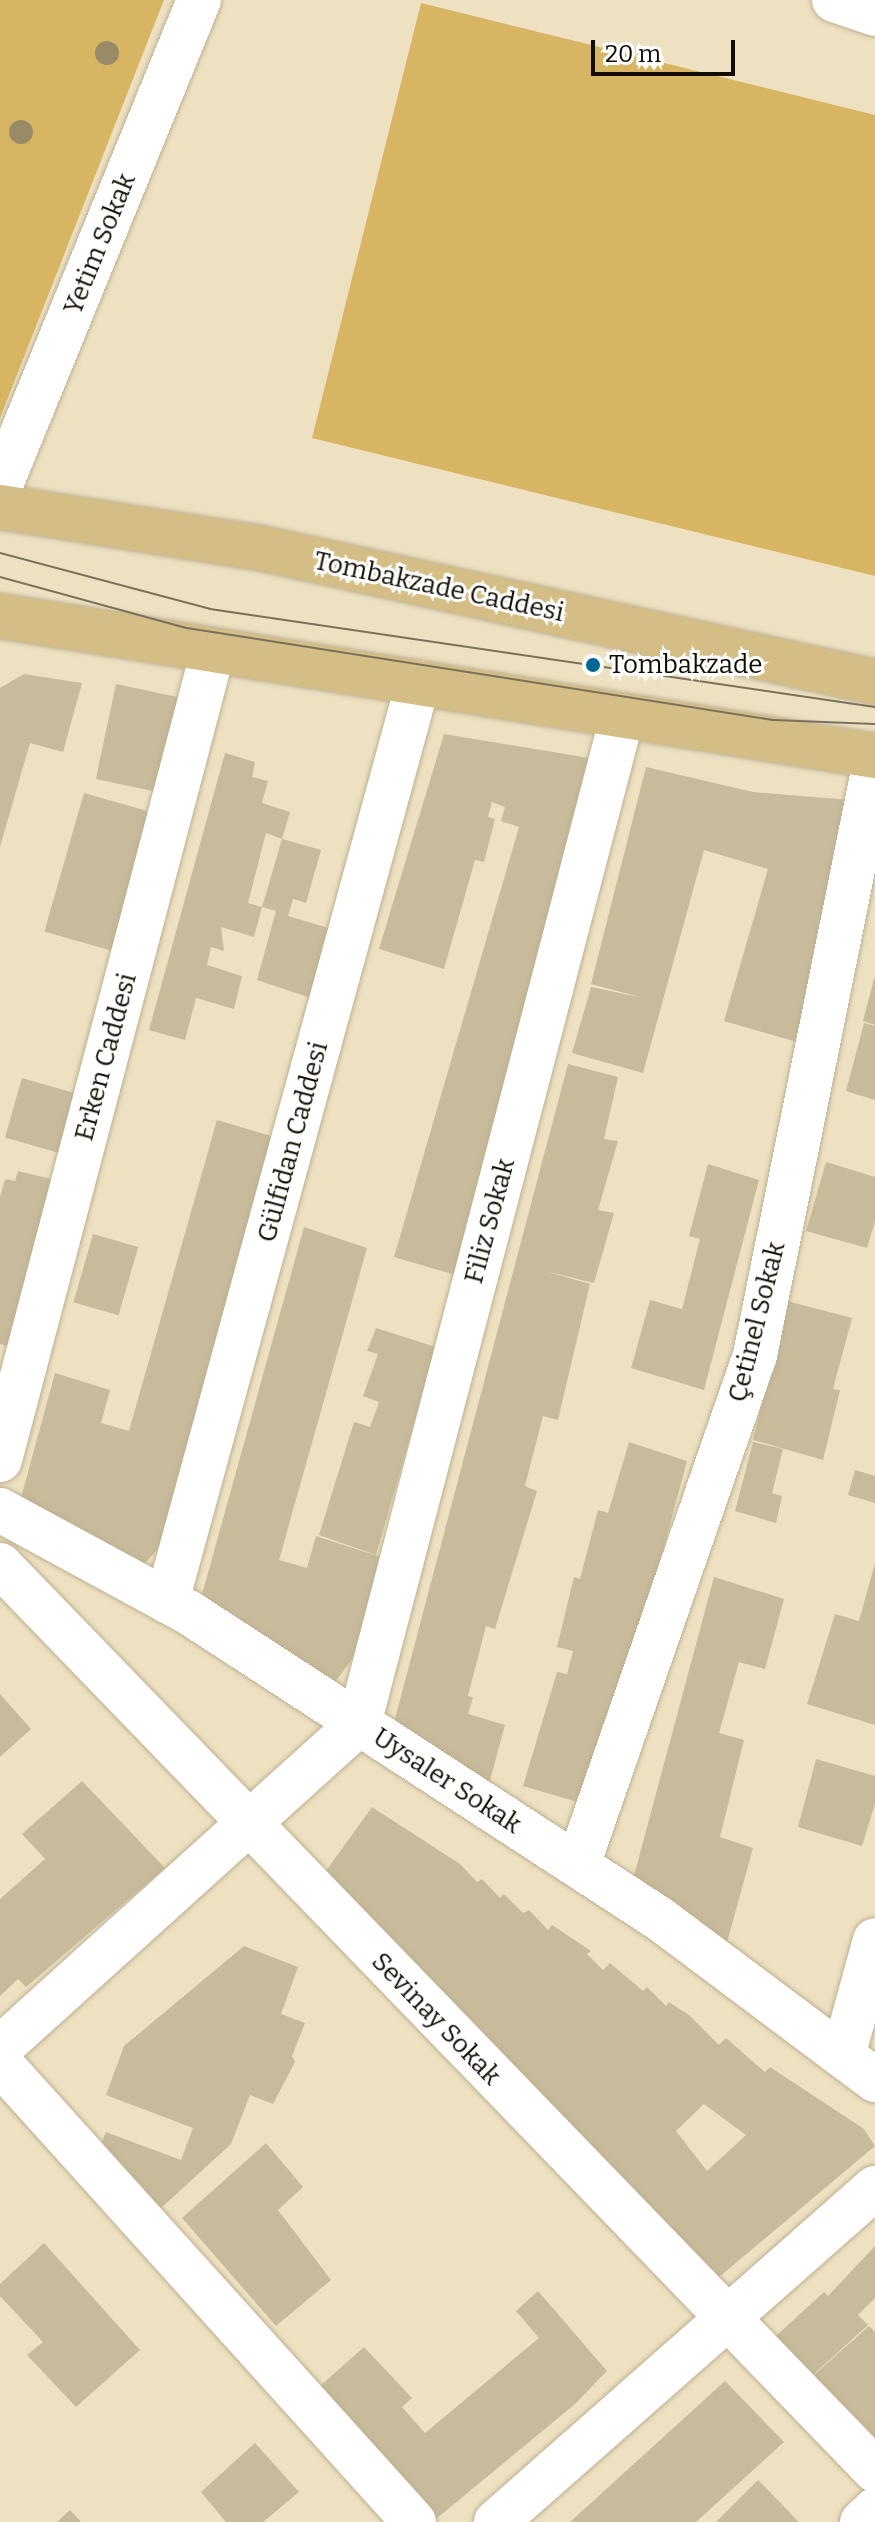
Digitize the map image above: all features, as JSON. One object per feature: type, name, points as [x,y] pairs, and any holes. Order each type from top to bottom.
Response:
[{"type":"main road","name":"Tombakzade Caddesi","points":[[0,507],[260,548],[875,682]]},
{"type":"main road","points":[[0,616],[212,654],[418,683],[875,758]]},
{"type":"street","name":"Yetim Sokak","points":[[0,487],[199,0]]},
{"type":"street","points":[[834,0],[875,14]]},
{"type":"street","name":"Erken Caddesi","points":[[0,1460],[212,654]]},
{"type":"street","name":"Gülfidan Caddesi","points":[[167,1601],[418,683]]},
{"type":"street","name":"Filiz Sokak","points":[[359,1724],[622,717]]},
{"type":"street","name":"Çetinel Sokak","points":[[578,1865],[755,1355],[875,758]]},
{"type":"street","name":"Uysaler Sokak","points":[[0,1510],[167,1601],[578,1865],[660,1919],[859,2068]]},
{"type":"street","name":"Sevinay Sokak","points":[[0,1565],[249,1826],[875,2470]]},
{"type":"street","points":[[0,2048],[359,1724]]},
{"type":"street","points":[[859,2068],[875,1940]]},
{"type":"street","points":[[0,2063],[414,2522]]},
{"type":"street","points":[[496,2522],[875,2188]]},
{"type":"street","points":[[862,2522],[875,2510]]},
{"type":"shaded area","points":[[0,0],[164,0],[0,418]]},
{"type":"shaded area","points":[[421,3],[875,115],[875,576],[312,438]]},
{"type":"building","points":[[24,674],[82,683],[63,752],[30,743],[0,847],[0,688]]},
{"type":"building","points":[[116,684],[184,699],[164,793],[96,779]]},
{"type":"building","points":[[444,734],[595,759],[459,1276],[394,1257],[519,827],[501,821],[505,807],[492,802],[488,817],[495,819],[484,862],[475,860],[444,969],[379,949]]},
{"type":"building","points":[[225,753],[255,762],[252,777],[268,781],[262,803],[290,812],[282,839],[266,833],[248,903],[262,907],[254,937],[221,927],[224,951],[211,947],[207,965],[242,976],[234,1009],[196,998],[185,1040],[149,1030]]},
{"type":"building","points":[[646,767],[753,792],[863,801],[797,1042],[724,1021],[768,869],[704,850],[643,1073],[572,1053],[591,987],[644,998],[591,984]]},
{"type":"building","points":[[84,793],[152,813],[113,951],[44,931]]},
{"type":"building","points":[[282,839],[321,850],[306,903],[293,899],[288,916],[335,930],[314,999],[257,980],[276,911],[262,907]]},
{"type":"building","points":[[875,979],[875,1025],[863,1021]]},
{"type":"building","points":[[864,1023],[875,1026],[875,1100],[846,1091]]},
{"type":"building","points":[[568,1064],[618,1077],[604,1139],[618,1141],[598,1210],[614,1213],[594,1283],[545,1271],[590,1284],[558,1420],[543,1416],[525,1486],[537,1491],[495,1629],[486,1626],[468,1696],[473,1697],[468,1714],[505,1725],[486,1795],[391,1734]]},
{"type":"building","points":[[22,1078],[79,1094],[62,1154],[5,1138]]},
{"type":"building","points":[[217,1120],[278,1138],[165,1541],[133,1576],[19,1505],[55,1373],[110,1390],[101,1423],[129,1431]]},
{"type":"building","points":[[826,1162],[875,1177],[875,1221],[867,1248],[806,1231]]},
{"type":"building","points":[[708,1164],[759,1180],[704,1390],[631,1368],[650,1300],[682,1309],[700,1239],[689,1236]]},
{"type":"building","points":[[18,1171],[56,1180],[10,1347],[0,1344],[0,1197],[5,1179],[15,1181]]},
{"type":"building","points":[[304,1227],[367,1248],[279,1560],[307,1568],[316,1536],[381,1557],[353,1658],[329,1690],[196,1616]]},
{"type":"building","points":[[93,1234],[138,1247],[119,1315],[73,1302]]},
{"type":"building","points":[[787,1301],[852,1318],[833,1389],[840,1390],[823,1460],[753,1440]]},
{"type":"building","points":[[376,1328],[436,1347],[376,1555],[319,1535],[354,1422],[370,1427],[379,1402],[363,1396],[378,1354],[367,1351]]},
{"type":"building","points":[[629,1442],[687,1461],[594,1807],[523,1786],[557,1672],[567,1674],[573,1651],[557,1647],[574,1577],[580,1579],[598,1510],[608,1513]]},
{"type":"building","points":[[753,1442],[783,1449],[772,1493],[782,1496],[776,1523],[735,1511]]},
{"type":"building","points":[[855,1470],[875,1476],[875,1503],[848,1495]]},
{"type":"building","points":[[875,1563],[875,1725],[807,1704],[835,1614],[859,1621]]},
{"type":"building","points":[[714,1577],[784,1599],[765,1669],[739,1662],[719,1733],[744,1740],[720,1837],[753,1848],[726,1946],[631,1887]]},
{"type":"building","points":[[0,1694],[31,1729],[0,1757]]},
{"type":"building","points":[[816,1759],[875,1776],[875,1804],[862,1846],[798,1827]]},
{"type":"building","points":[[82,1781],[165,1868],[26,1987],[18,1979],[0,1996],[0,1899],[45,1859],[22,1834]]},
{"type":"building","points":[[372,1807],[460,1864],[477,1882],[482,1879],[500,1898],[504,1894],[523,1913],[529,1910],[548,1930],[552,1925],[591,1951],[587,1954],[603,1970],[610,1963],[643,1991],[647,1987],[666,2006],[669,2002],[689,2015],[719,2045],[726,2038],[765,2072],[770,2067],[864,2129],[875,2146],[718,2278],[323,1875]],"holes":[[[704,2104],[746,2135],[707,2171],[676,2131]]]},
{"type":"building","points":[[244,1946],[298,1967],[281,2014],[305,2023],[292,2056],[295,2062],[273,2104],[250,2095],[231,2144],[159,2210],[96,2156],[106,2132],[181,2160],[193,2128],[106,2095],[124,2046]]},
{"type":"building","points":[[266,2143],[303,2187],[278,2210],[331,2280],[276,2326],[182,2218]]},
{"type":"building","points":[[44,2243],[140,2350],[76,2407],[27,2355],[43,2342],[0,2296],[0,2284]]},
{"type":"building","points":[[875,2246],[875,2298],[858,2315],[868,2325],[813,2375],[776,2336],[824,2292],[828,2296]]},
{"type":"building","points":[[538,2291],[607,2371],[575,2404],[436,2519],[365,2441],[311,2394],[364,2347],[412,2398],[402,2407],[425,2433],[539,2338],[516,2311]]},
{"type":"building","points":[[869,2326],[875,2332],[875,2437],[814,2375]]},
{"type":"building","points":[[725,2381],[784,2442],[696,2522],[570,2522]]},
{"type":"building","points":[[255,2443],[299,2492],[263,2522],[226,2522],[201,2492]]},
{"type":"building","points":[[758,2480],[799,2522],[716,2522]]},
{"type":"building","points":[[70,2510],[81,2522],[57,2522]]},
{"type":"tram line","points":[[0,553],[210,609],[875,707]]},
{"type":"tram line","points":[[0,577],[187,628],[773,720],[875,724]]},
{"type":"place","name":"Tombakzade","points":[[593,665]]}]
